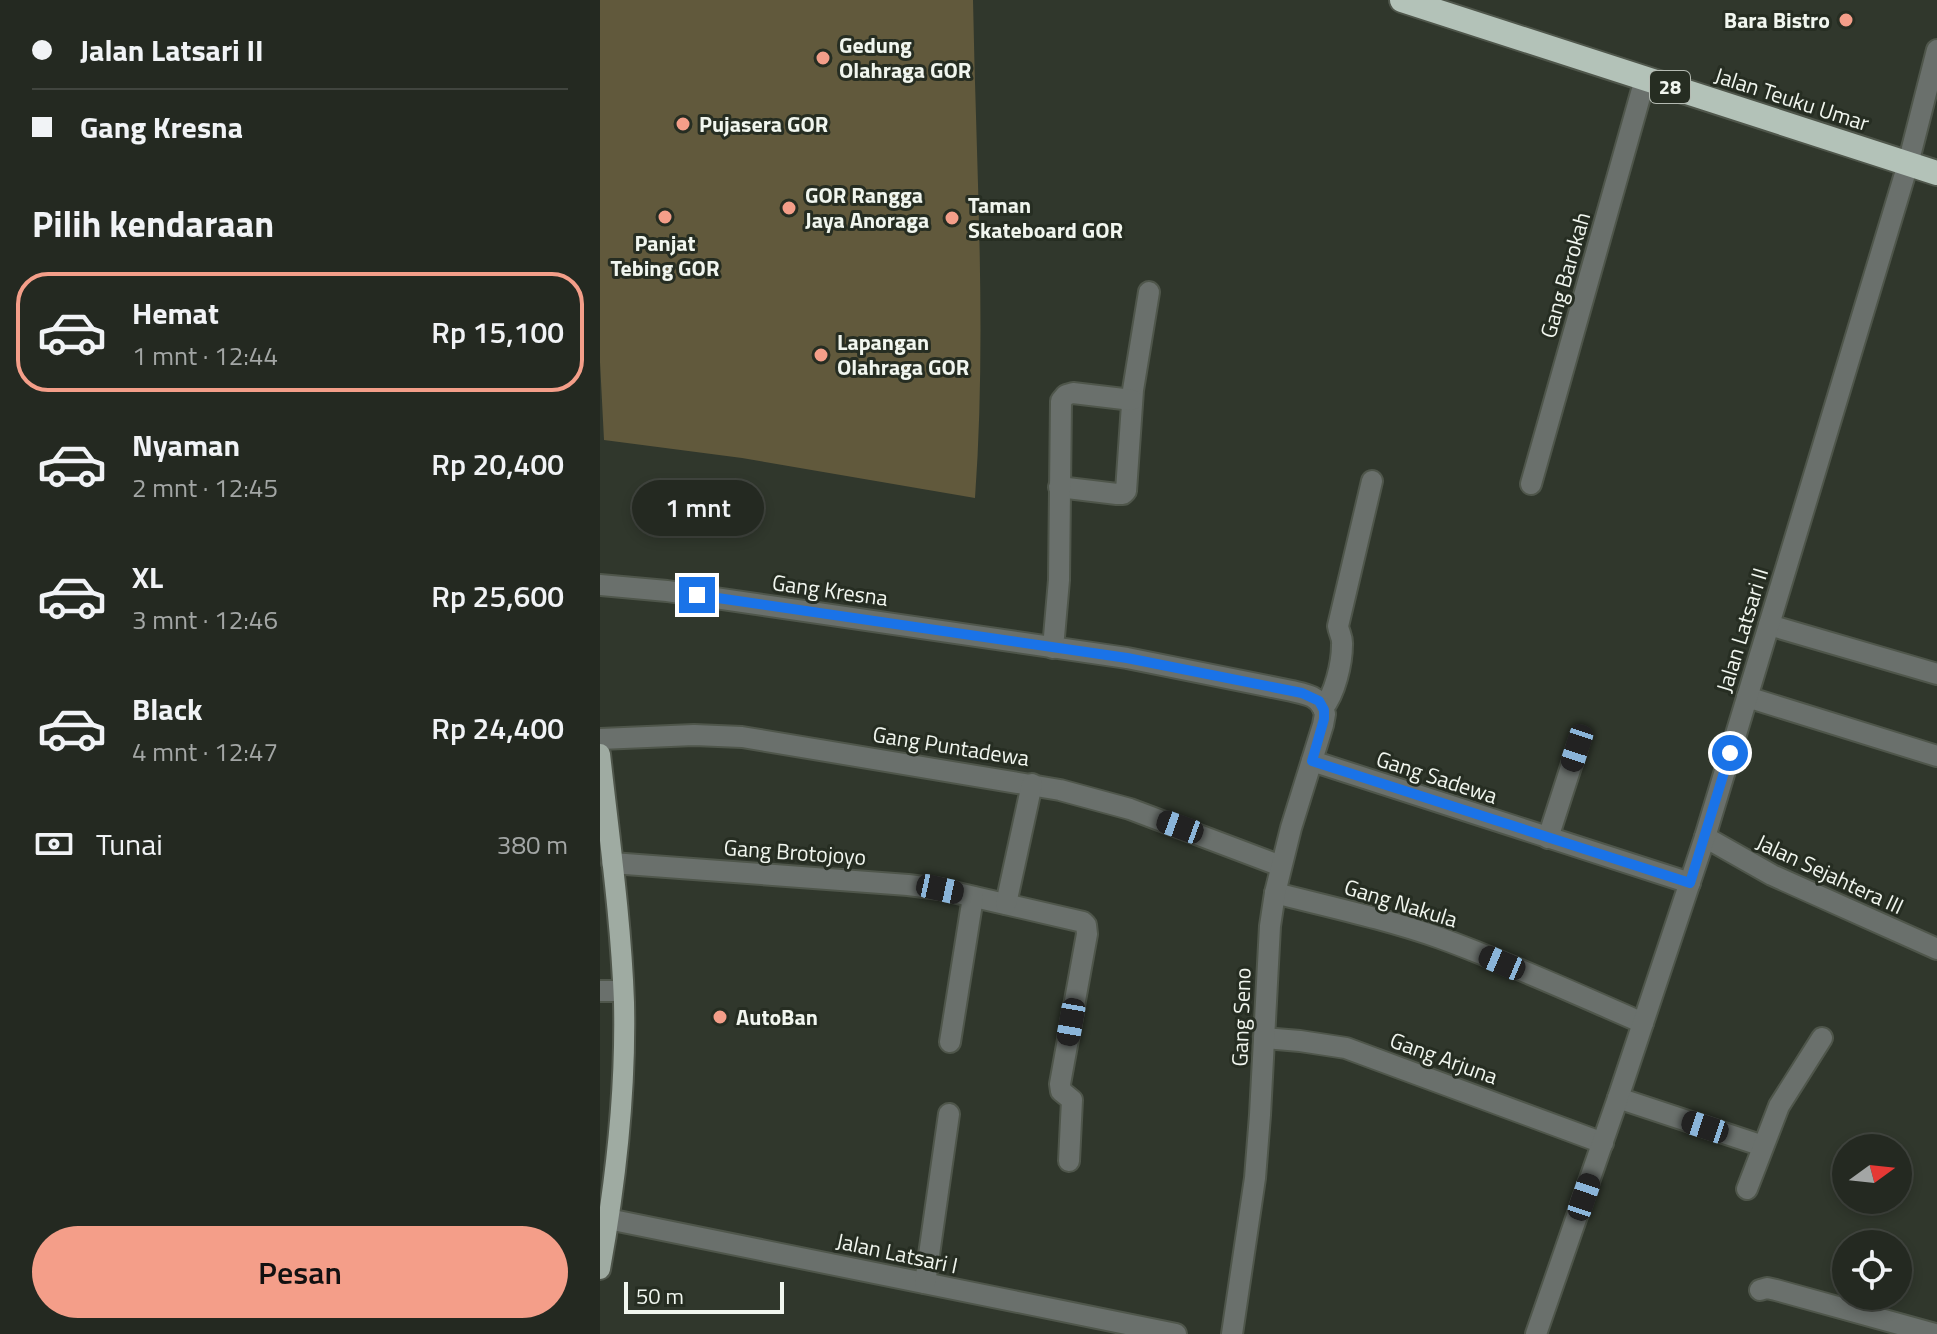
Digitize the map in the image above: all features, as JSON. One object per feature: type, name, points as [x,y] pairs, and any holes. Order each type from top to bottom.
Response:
[{"type":"highway","name":"Jalan Teuku Umar","points":[[1402,0],[1937,173]]},
{"type":"main road","points":[[600,754],[623,991],[624,1065],[600,1269]]},
{"type":"street","name":"Jalan Latsari II","points":[[1536,1334],[1705,837],[1908,164],[1937,50]]},
{"type":"street","name":"Gang Barokah","points":[[1531,484],[1645,79]]},
{"type":"street","points":[[1059,487],[1117,494],[1125,492],[1132,400],[1149,292]]},
{"type":"street","points":[[1053,648],[1059,580],[1060,406],[1063,397],[1073,393],[1132,400]]},
{"type":"street","name":"Gang Seno","points":[[1232,1334],[1255,1178],[1268,939],[1275,893],[1291,828],[1323,725],[1323,708],[1333,690],[1343,644],[1338,626],[1372,481]]},
{"type":"street","name":"Gang Kresna","points":[[600,585],[667,591],[1166,665],[1314,697],[1323,708]]},
{"type":"street","points":[[1769,625],[1937,674]]},
{"type":"street","points":[[1747,697],[1937,756]]},
{"type":"street","name":"Gang Puntadewa","points":[[600,739],[694,735],[742,737],[1032,784],[1130,809],[1281,866]]},
{"type":"street","points":[[1548,838],[1577,748]]},
{"type":"street","name":"Gang Sadewa","points":[[1312,761],[1690,883]]},
{"type":"street","points":[[1006,904],[1032,784]]},
{"type":"street","name":"Jalan Sejahtera III","points":[[1705,837],[1772,875],[1937,949]]},
{"type":"street","name":"Gang Brotojoyo","points":[[612,863],[940,889],[1085,923],[1087,930],[1060,1084],[1061,1091],[1072,1100],[1069,1161]]},
{"type":"street","name":"Gang Nakula","points":[[1275,893],[1438,938],[1643,1023]]},
{"type":"street","points":[[950,1042],[973,897]]},
{"type":"street","points":[[600,991],[623,991]]},
{"type":"street","name":"Gang Arjuna","points":[[1264,1038],[1346,1048],[1603,1143]]},
{"type":"street","points":[[1747,1189],[1784,1096],[1822,1038]]},
{"type":"street","points":[[1618,1098],[1763,1146]]},
{"type":"street","points":[[925,1283],[949,1114]]},
{"type":"street","name":"Jalan Latsari I","points":[[608,1219],[1176,1334]]},
{"type":"street","points":[[1760,1290],[1776,1290],[1935,1334]]},
{"type":"shaded area","name":"GOR Rangga Jaya Anoraga","points":[[600,0],[973,0],[980,249],[980,374],[975,498],[742,458],[604,440],[600,362]]},
{"type":"place","name":"Bara Bistro","points":[[1846,20]]},
{"type":"place","name":"Gedung Olahraga GOR","points":[[823,58]]},
{"type":"place","name":"Pujasera GOR","points":[[683,124]]},
{"type":"place","name":"GOR Rangga Jaya Anoraga","points":[[789,208]]},
{"type":"place","name":"Panjat Tebing GOR","points":[[665,217]]},
{"type":"place","name":"Taman Skateboard GOR","points":[[952,218]]},
{"type":"place","name":"Lapangan Olahraga GOR","points":[[821,355]]},
{"type":"place","name":"AutoBan","points":[[720,1017]]},
{"type":"route","points":[[697,595],[1127,658],[1302,693],[1319,701],[1325,714],[1312,761],[1690,883],[1730,753]]}]
